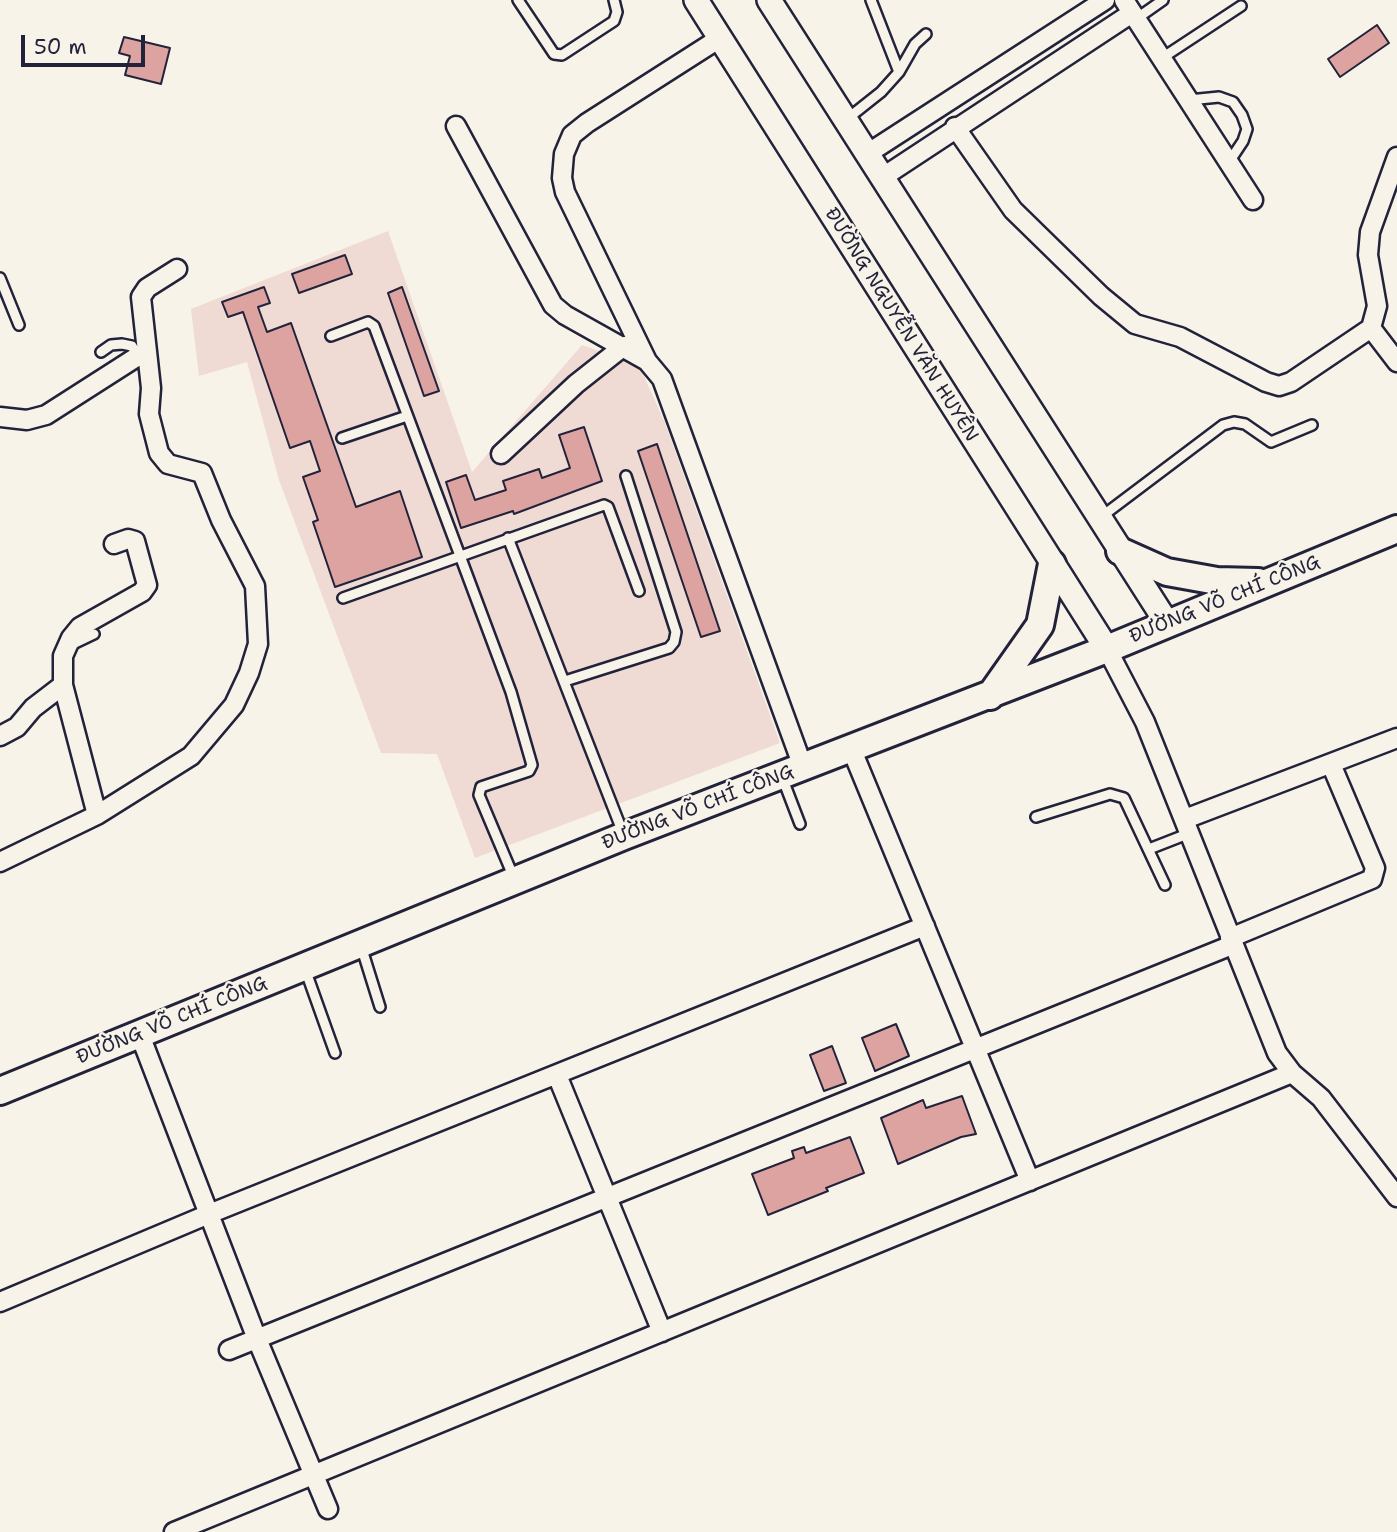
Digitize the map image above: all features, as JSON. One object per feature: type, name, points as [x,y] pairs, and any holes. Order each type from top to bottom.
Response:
[{"type":"main road","name":"ĐƯỜNG VÕ CHÍ CÔNG","points":[[0,1091],[624,836],[990,696],[1397,529]]},
{"type":"main road","points":[[1120,551],[1167,572],[1217,581],[1270,582]]},
{"type":"main road","points":[[990,696],[1041,625],[1052,564]]},
{"type":"street","name":"ĐƯỜNG NGUYỄN VĂN HUYÊN","points":[[696,0],[1107,649]]},
{"type":"street","points":[[769,0],[1167,623]]},
{"type":"street","points":[[867,153],[1105,0]]},
{"type":"street","points":[[883,177],[1131,11],[1253,200]]},
{"type":"street","points":[[720,38],[572,135],[564,154],[562,178],[565,192],[647,361],[662,379],[792,771]]},
{"type":"street","points":[[456,126],[554,305],[565,315],[647,361]]},
{"type":"street","points":[[955,127],[1013,210],[1101,296],[1135,324],[1180,337],[1266,382],[1279,386],[1291,382],[1371,328],[1377,306],[1368,255],[1370,232],[1397,157]]},
{"type":"street","points":[[0,862],[97,815],[191,756],[234,705],[250,673],[258,644],[255,586],[221,520],[202,473],[168,464],[159,453],[149,414],[151,388],[142,354],[141,297],[148,288],[177,269]]},
{"type":"street","points":[[1371,328],[1397,361]]},
{"type":"street","points":[[501,454],[576,384],[624,346]]},
{"type":"street","points":[[0,416],[27,420],[46,415],[142,354]]},
{"type":"street","points":[[97,815],[63,685],[63,656],[80,627],[142,592],[147,585],[135,541],[128,539],[114,544]]},
{"type":"street","points":[[1107,649],[1145,722],[1277,1053],[1292,1073],[1321,1098],[1397,1197]]},
{"type":"street","points":[[0,736],[17,727],[33,708],[63,685]]},
{"type":"street","points":[[1187,826],[1397,738]]},
{"type":"street","points":[[851,748],[1030,1181]]},
{"type":"street","points":[[229,1350],[975,1049],[1371,879],[1375,868],[1331,764]]},
{"type":"street","points":[[0,1302],[209,1214],[925,926]]},
{"type":"street","points":[[140,1035],[257,1339],[328,1508]]},
{"type":"street","points":[[174,1532],[1292,1073]]},
{"type":"street","points":[[557,1075],[662,1332]]},
{"type":"lane","points":[[517,0],[554,54],[562,55],[614,21],[617,12],[614,0]]},
{"type":"lane","points":[[871,0],[899,72]]},
{"type":"lane","points":[[1131,11],[1163,0]]},
{"type":"lane","points":[[1162,58],[1241,5]]},
{"type":"lane","points":[[845,120],[881,92],[899,72],[915,44],[926,34]]},
{"type":"lane","points":[[1189,100],[1219,97],[1233,102],[1242,115],[1247,129],[1243,141],[1228,163]]},
{"type":"lane","points":[[0,278],[19,325]]},
{"type":"lane","points":[[331,336],[368,322],[374,326],[512,692],[532,760],[529,771],[481,787],[479,791],[515,880]]},
{"type":"lane","points":[[101,352],[111,345],[122,344],[132,346],[142,354]]},
{"type":"lane","points":[[342,438],[407,416]]},
{"type":"lane","points":[[1100,518],[1223,425],[1234,422],[1245,425],[1271,442],[1312,425]]},
{"type":"lane","points":[[565,681],[669,648],[677,632],[626,476]]},
{"type":"lane","points":[[343,598],[604,505],[608,507],[639,591]]},
{"type":"lane","points":[[509,538],[624,836]]},
{"type":"lane","points":[[66,648],[94,634]]},
{"type":"lane","points":[[792,771],[800,824]]},
{"type":"lane","points":[[1036,817],[1110,794],[1124,797],[1165,885]]},
{"type":"lane","points":[[1149,849],[1187,826]]},
{"type":"lane","points":[[360,944],[380,1007]]},
{"type":"lane","points":[[304,967],[335,1053]]},
{"type":"shaded area","points":[[388,231],[472,472],[582,345],[639,365],[665,423],[780,743],[475,858],[437,754],[381,753],[279,480],[247,362],[199,376],[191,309]]},
{"type":"building","points":[[1377,25],[1389,43],[1340,77],[1328,59]]},
{"type":"building","points":[[124,37],[170,48],[161,84],[125,75],[130,56],[119,53]]},
{"type":"building","points":[[345,255],[352,274],[299,293],[292,274]]},
{"type":"building","points":[[264,287],[270,303],[258,307],[267,332],[291,323],[356,507],[400,491],[422,557],[335,587],[313,522],[318,520],[303,477],[320,471],[310,441],[290,448],[243,312],[228,317],[222,302]]},
{"type":"building","points":[[402,287],[439,391],[424,396],[388,293]]},
{"type":"building","points":[[584,427],[602,481],[514,514],[513,511],[461,528],[446,482],[466,475],[475,500],[506,490],[503,481],[539,469],[542,478],[570,468],[559,435]]},
{"type":"building","points":[[657,444],[720,631],[701,637],[638,451]]},
{"type":"building","points":[[896,1024],[909,1056],[875,1071],[862,1038]]},
{"type":"building","points":[[832,1046],[846,1083],[824,1091],[810,1055]]},
{"type":"building","points":[[962,1096],[976,1134],[961,1137],[898,1164],[881,1118],[923,1100],[926,1108]]},
{"type":"building","points":[[850,1137],[864,1173],[768,1215],[752,1174],[794,1158],[792,1151],[804,1147],[806,1153]]}]
